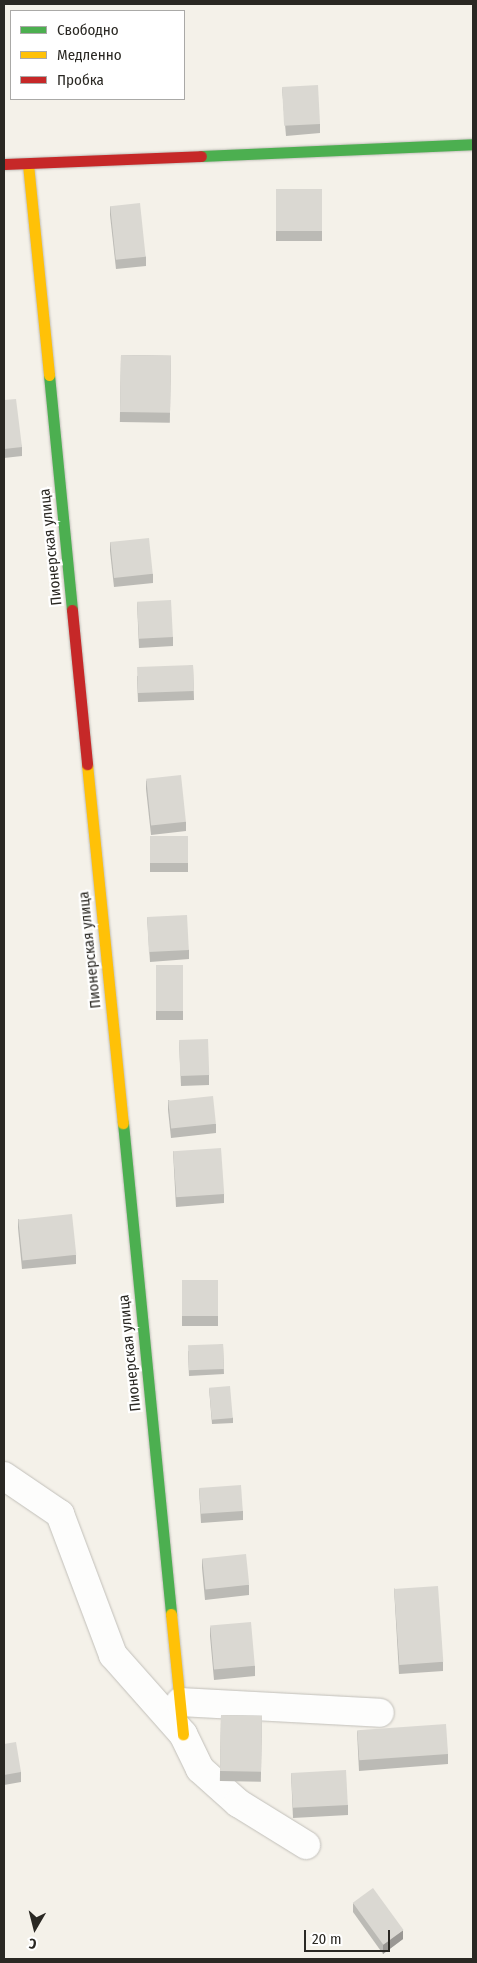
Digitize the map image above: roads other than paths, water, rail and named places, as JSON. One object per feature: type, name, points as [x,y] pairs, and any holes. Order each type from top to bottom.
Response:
[{"type":"street","points":[[4,164],[473,144]]},
{"type":"street","name":"Пионерская улица","points":[[28,164],[183,1734]]},
{"type":"street","points":[[4,1476],[60,1514],[113,1655],[183,1734],[200,1769],[238,1803],[306,1844]]},
{"type":"street","points":[[180,1702],[380,1713]]}]
